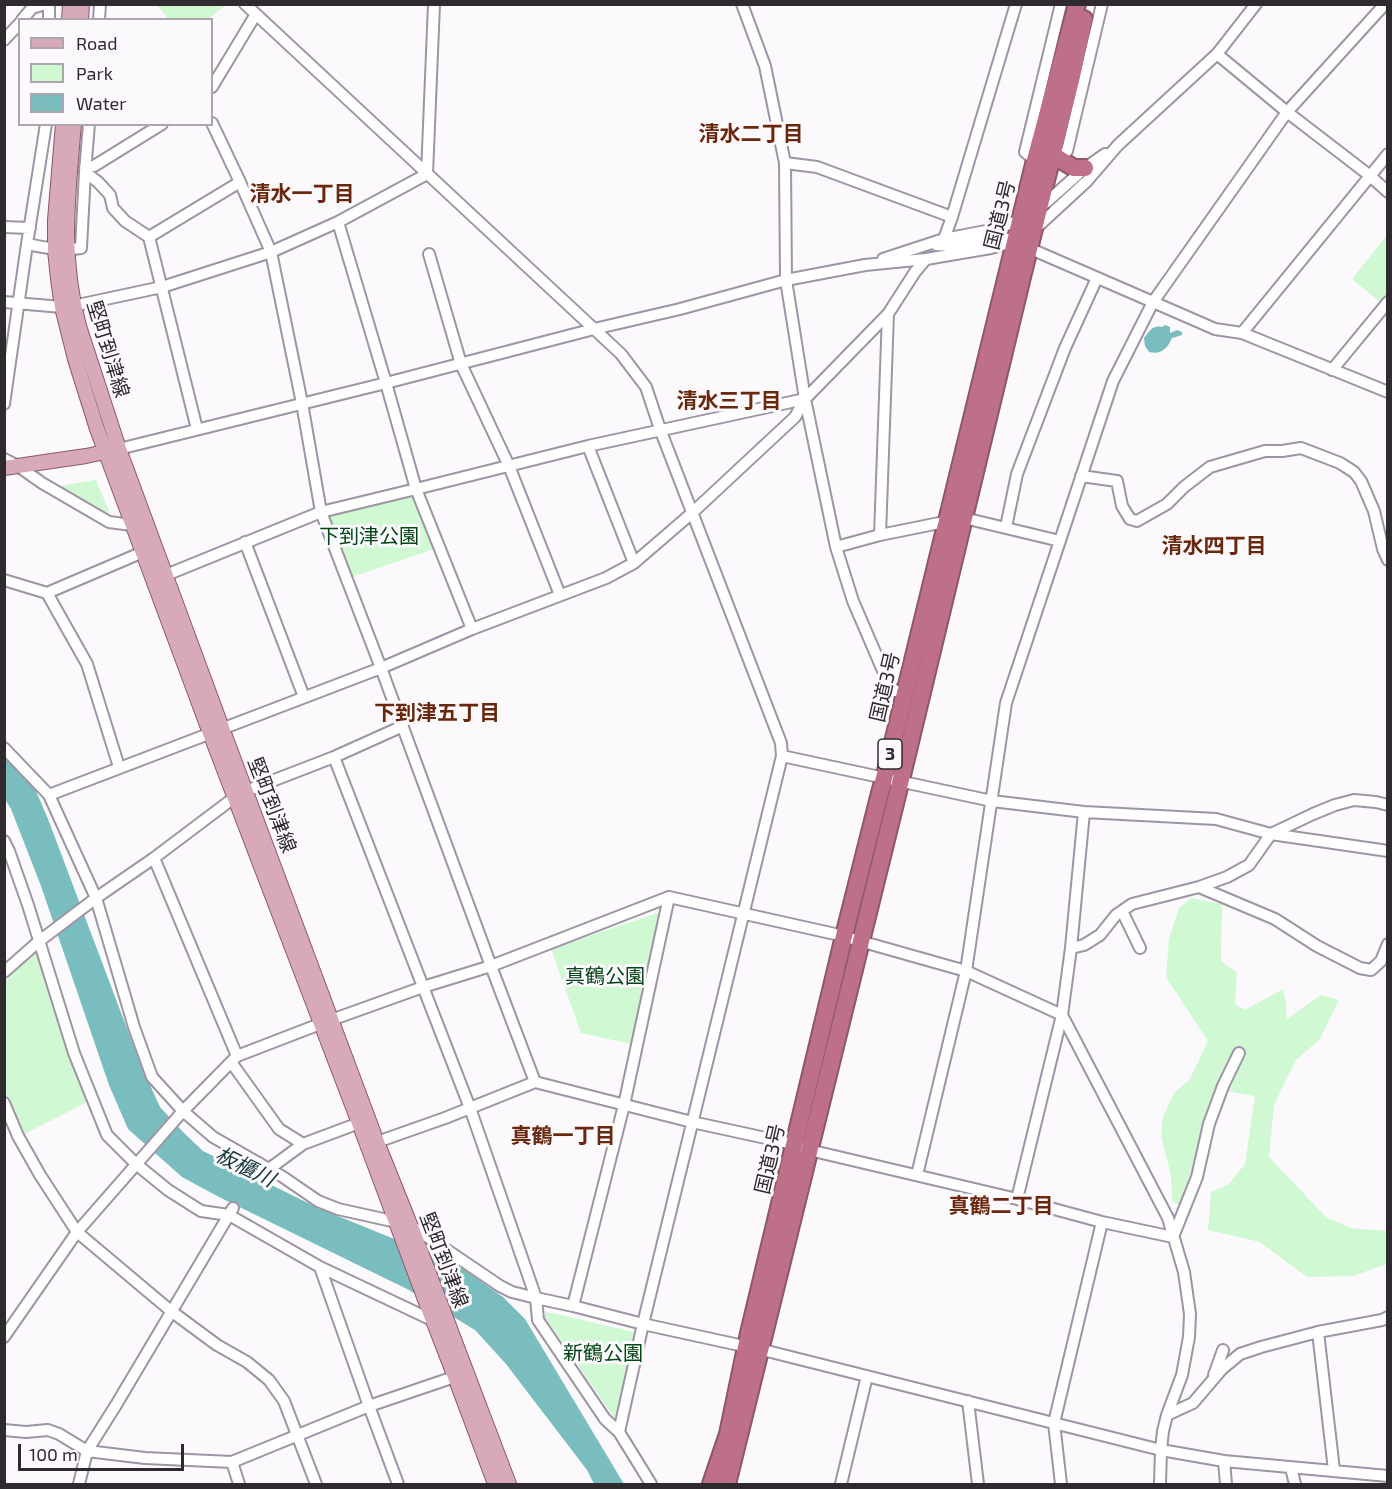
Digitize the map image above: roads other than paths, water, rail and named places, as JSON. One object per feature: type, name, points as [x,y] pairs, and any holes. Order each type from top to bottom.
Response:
[{"type":"highway","name":"国道3号","points":[[1028,225],[1040,208],[1072,76],[1077,4]]},
{"type":"highway","name":"国道3号","points":[[802,1148],[844,936],[892,780],[964,518],[1023,252],[1035,160],[1053,90],[1077,25],[1088,4]]},
{"type":"highway","points":[[1053,155],[1074,168],[1085,168]]},
{"type":"highway","name":"国道3号","points":[[711,1485],[753,1349],[802,1148],[861,942],[892,780],[904,693],[1008,270],[1023,252]]},
{"type":"highway","name":"国道3号","points":[[727,1485],[753,1349]]},
{"type":"main road","name":"堅町到津線","points":[[63,126],[56,220],[75,359],[166,575],[216,730]]},
{"type":"main road","name":"堅町到津線","points":[[61,250],[66,221],[74,126]]},
{"type":"main road","name":"堅町到津線","points":[[112,451],[132,525],[216,730],[326,1022],[377,1142],[427,1305],[440,1320]]},
{"type":"main road","points":[[11,467],[112,451]]},
{"type":"main road","name":"堅町到津線","points":[[326,1022],[359,1123],[402,1226],[416,1239],[440,1320],[509,1485]]},
{"type":"main road","name":"堅町到津線","points":[[461,1374],[495,1485]]},
{"type":"street","points":[[24,18],[32,8],[45,4]]},
{"type":"street","points":[[246,4],[621,354],[646,387],[660,429],[781,743],[782,756],[643,1324],[619,1432]]},
{"type":"street","points":[[427,174],[434,4]]},
{"type":"street","points":[[742,4],[765,66],[785,163],[786,280],[804,399],[836,547],[853,601],[890,687],[904,693]]},
{"type":"street","points":[[944,239],[1016,4]]},
{"type":"street","points":[[1035,160],[1025,152],[1061,4]]},
{"type":"street","points":[[1053,155],[1067,151],[1102,4]]},
{"type":"street","points":[[865,265],[944,239],[1028,225],[1088,181],[1118,145],[1216,54],[1256,4]]},
{"type":"street","points":[[917,1175],[966,971],[1005,703],[1113,381],[1154,302],[1287,112],[1385,4]]},
{"type":"street","points":[[213,85],[256,14]]},
{"type":"street","points":[[4,40],[18,24]]},
{"type":"street","points":[[1216,54],[1388,192]]},
{"type":"street","points":[[213,125],[272,252],[321,512],[535,1082]]},
{"type":"street","points":[[4,404],[46,126]]},
{"type":"street","points":[[27,244],[61,250],[81,248],[89,126]]},
{"type":"street","points":[[85,169],[94,166],[159,126]]},
{"type":"street","points":[[1040,208],[1085,168],[1118,145]]},
{"type":"street","points":[[1242,333],[1388,154]]},
{"type":"street","points":[[785,163],[817,167],[952,217]]},
{"type":"street","points":[[85,169],[110,195],[113,208],[125,221],[149,237],[197,429]]},
{"type":"street","points":[[4,302],[68,306],[162,287],[272,252],[338,222],[427,174]]},
{"type":"street","points":[[149,237],[240,182]]},
{"type":"street","points":[[338,222],[416,489],[472,629]]},
{"type":"street","points":[[4,228],[30,228]]},
{"type":"street","points":[[927,244],[958,246],[1004,238],[1010,239],[1023,252]]},
{"type":"street","points":[[991,248],[1000,250],[1004,254],[1008,270]]},
{"type":"street","points":[[112,451],[680,309],[786,280],[865,265],[926,259],[991,248],[1023,252],[1097,278],[1215,329],[1242,333],[1388,392]]},
{"type":"street","points":[[429,254],[461,364],[509,466],[560,595]]},
{"type":"street","points":[[49,795],[381,668],[472,629],[606,578],[634,563],[692,513],[795,417],[804,399],[888,314],[926,259]]},
{"type":"street","points":[[1006,527],[1017,474],[1065,348],[1097,278]]},
{"type":"street","points":[[1332,370],[1388,302]]},
{"type":"street","points":[[880,535],[888,314]]},
{"type":"street","points":[[166,575],[321,512],[660,429],[804,399]]},
{"type":"street","points":[[588,446],[634,563]]},
{"type":"street","points":[[1081,476],[1117,481],[1122,506],[1130,519],[1137,521],[1167,504],[1184,486],[1210,467],[1265,452],[1301,447],[1340,463],[1354,472],[1361,481],[1374,511],[1388,560]]},
{"type":"street","points":[[4,459],[11,467],[108,522],[132,525]]},
{"type":"street","points":[[836,547],[880,535],[964,518],[1060,541]]},
{"type":"street","points":[[245,542],[304,697]]},
{"type":"street","points":[[4,580],[47,593],[143,552]]},
{"type":"street","points":[[47,593],[87,664],[119,767]]},
{"type":"street","points":[[4,972],[42,938],[240,794],[334,757],[403,726]]},
{"type":"street","points":[[4,748],[49,795],[92,901],[152,1077],[183,1111],[213,1137],[283,1177],[318,1201],[402,1226],[512,1292],[771,1352],[1161,1450],[1224,1461],[1334,1470],[1385,1479]]},
{"type":"street","points":[[782,756],[992,801],[1084,812],[1216,819],[1271,834],[1388,851]]},
{"type":"street","points":[[334,757],[470,1108],[536,1298],[538,1320],[605,1419],[619,1432],[651,1485]]},
{"type":"street","points":[[1071,948],[1083,945],[1100,935],[1116,915],[1132,904],[1198,887],[1227,877],[1249,865],[1271,834],[1313,814],[1335,805],[1354,801],[1388,805]]},
{"type":"street","points":[[1017,1199],[1062,1015],[1084,812]]},
{"type":"street","points":[[4,841],[42,938],[74,1053],[107,1135],[136,1164],[168,1190],[201,1211],[231,1212],[320,1267],[440,1320]]},
{"type":"street","points":[[154,858],[234,1059],[279,1129],[303,1144]]},
{"type":"street","points":[[1198,887],[1275,919],[1317,946],[1360,968],[1371,970],[1381,961],[1388,944]]},
{"type":"street","points":[[573,1306],[624,1105],[669,897]]},
{"type":"street","points":[[4,1337],[77,1232],[183,1111],[234,1059],[326,1022],[423,987],[491,966],[669,897],[844,936],[966,971],[1062,1015],[1168,1218],[1184,1272],[1190,1314],[1189,1336],[1182,1375],[1167,1414],[1161,1450],[1160,1485]]},
{"type":"street","points":[[1122,911],[1140,948]]},
{"type":"street","points":[[1173,1237],[1197,1177],[1209,1124],[1223,1086],[1239,1053]]},
{"type":"street","points":[[377,1142],[535,1082],[692,1122],[1017,1199],[1102,1222],[1173,1237]]},
{"type":"street","points":[[4,1103],[18,1136],[40,1175],[77,1232],[171,1311],[217,1345],[247,1362],[268,1380],[284,1401],[316,1485]]},
{"type":"street","points":[[269,1169],[303,1144],[359,1123]]},
{"type":"street","points":[[252,1176],[259,1163]]},
{"type":"street","points":[[79,1485],[87,1451],[231,1212]]},
{"type":"street","points":[[1062,1485],[1054,1423],[1102,1222]]},
{"type":"street","points":[[320,1267],[398,1485]]},
{"type":"street","points":[[1167,1414],[1193,1402],[1213,1379],[1240,1354],[1318,1332],[1388,1317]]},
{"type":"street","points":[[1318,1332],[1334,1470]]},
{"type":"street","points":[[1213,1379],[1222,1350]]},
{"type":"street","points":[[4,1430],[26,1432],[48,1430],[87,1451],[145,1458],[232,1461],[369,1406],[461,1374]]},
{"type":"street","points":[[842,1485],[867,1376]]},
{"type":"street","points":[[968,1401],[978,1485]]},
{"type":"street","points":[[232,1461],[239,1485]]},
{"type":"street","points":[[1224,1461],[1226,1485]]},
{"type":"street","points":[[1291,1468],[1295,1485]]},
{"type":"water","points":[[1165,325],[1170,327],[1170,333],[1177,330],[1182,332],[1182,335],[1172,338],[1166,348],[1160,352],[1149,352],[1144,338],[1153,328]]},
{"type":"water","points":[[4,755],[36,791],[140,1063],[160,1107],[203,1151],[318,1208],[456,1264],[503,1297],[525,1319],[624,1484],[594,1484],[587,1470],[506,1364],[475,1330],[409,1290],[182,1177],[128,1129],[109,1085],[41,886],[5,799]]},
{"type":"district","name":"清水二丁目","points":[[751,134]]},
{"type":"district","name":"清水一丁目","points":[[302,194]]},
{"type":"district","name":"清水三丁目","points":[[729,401]]},
{"type":"district","name":"清水四丁目","points":[[1214,546]]},
{"type":"district","name":"下到津五丁目","points":[[437,713]]},
{"type":"district","name":"真鶴一丁目","points":[[563,1136]]},
{"type":"district","name":"真鶴二丁目","points":[[1001,1206]]},
{"type":"park label","name":"下到津公園","points":[[369,536]]},
{"type":"park label","name":"真鶴公園","points":[[605,976]]},
{"type":"park label","name":"新鶴公園","points":[[603,1353]]},
{"type":"water label","name":"板櫃川","points":[[245,1167]]}]
